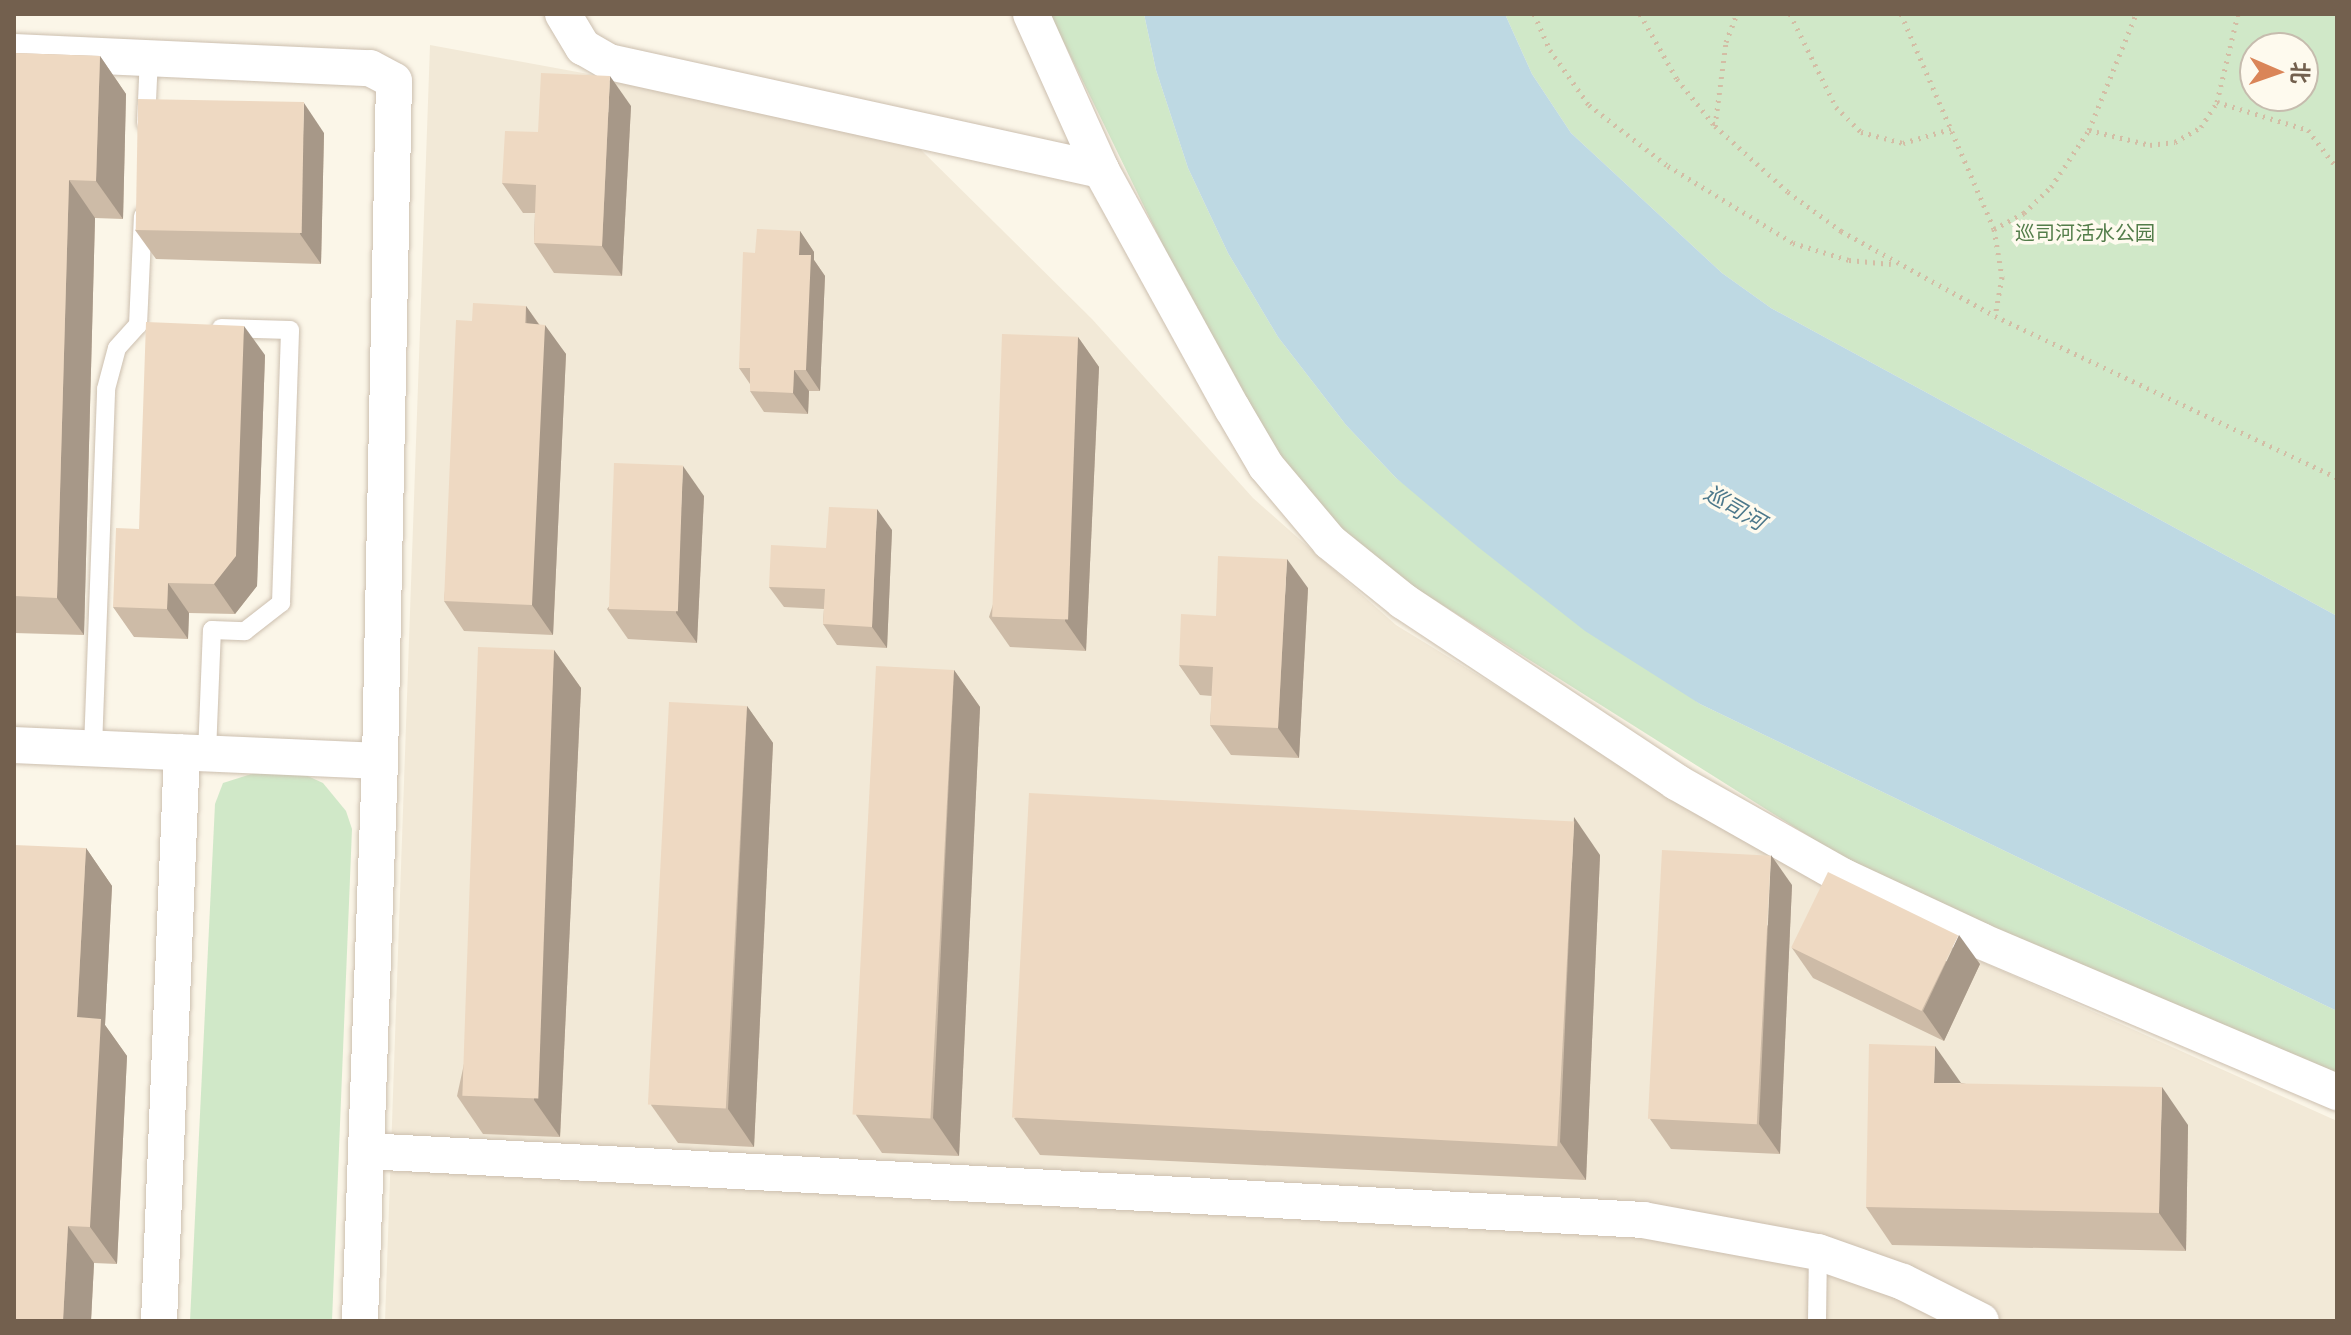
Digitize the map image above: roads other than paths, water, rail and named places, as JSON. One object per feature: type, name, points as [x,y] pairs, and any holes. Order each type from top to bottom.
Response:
[{"type":"street","points":[[563,14],[583,47],[609,62],[1101,170]]},
{"type":"street","points":[[1031,14],[1101,170],[1266,466],[1330,542],[1403,601],[1676,782],[1844,877],[1981,941],[2337,1092]]},
{"type":"street","points":[[14,52],[370,68],[394,81],[380,761],[360,1321]]},
{"type":"street","points":[[14,745],[380,761]]},
{"type":"street","points":[[159,1321],[194,753]]},
{"type":"street","points":[[366,1151],[1565,1212],[1711,1230],[1818,1252],[1903,1282],[1981,1321]]},
{"type":"lane","points":[[146,136],[149,58]]},
{"type":"lane","points":[[93,748],[106,389],[117,348],[146,326],[143,199]]},
{"type":"lane","points":[[194,753],[212,630],[245,631],[281,603],[290,330],[199,327]]},
{"type":"lane","points":[[1817,1321],[1818,1252]]},
{"type":"water","name":"巡司河","points":[[1144,14],[1505,14],[1532,74],[1571,133],[1722,273],[1771,308],[2337,616],[2337,1011],[1700,704],[1585,631],[1478,547],[1396,478],[1346,425],[1278,337],[1228,253],[1188,168],[1156,70]]},
{"type":"park label","name":"巡司河活水公园","points":[[2085,232]]}]
